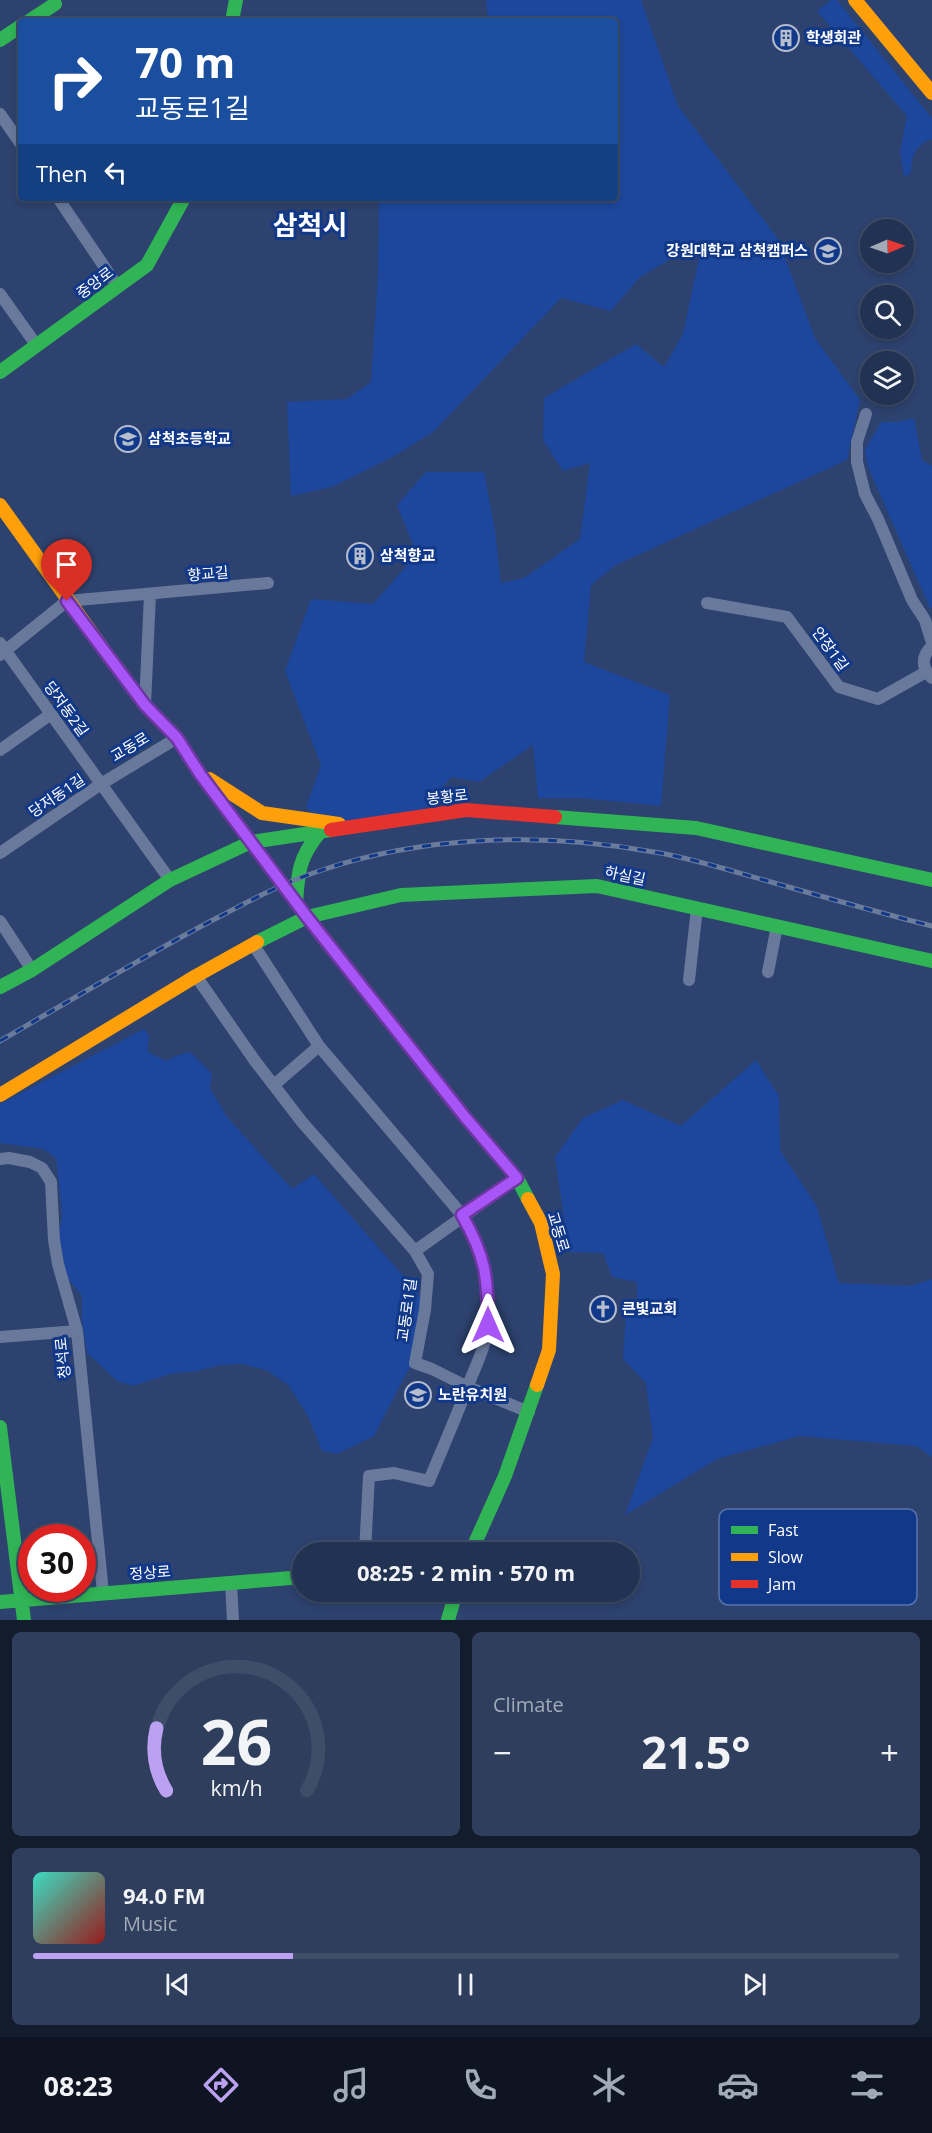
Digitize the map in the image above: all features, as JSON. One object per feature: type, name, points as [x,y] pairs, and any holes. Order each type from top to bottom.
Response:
[{"type":"street","points":[[233,18],[236,0]]},
{"type":"street","points":[[855,0],[932,93]]},
{"type":"street","points":[[34,18],[55,4]]},
{"type":"street","points":[[0,40],[18,28]]},
{"type":"street","points":[[0,114],[18,140]]},
{"type":"street","points":[[59,201],[118,287]]},
{"type":"street","name":"중앙로","points":[[0,372],[147,265],[182,201]]},
{"type":"street","points":[[0,294],[38,346]]},
{"type":"street","points":[[867,414],[856,442],[857,462],[865,494],[912,600],[925,620],[932,644],[923,660],[929,675]]},
{"type":"street","name":"교동로","points":[[0,505],[67,601],[145,705],[177,738],[200,774],[296,903],[465,1117],[517,1178],[541,1223],[553,1274],[549,1350],[505,1476],[475,1542]]},
{"type":"street","name":"향교길","points":[[67,601],[268,583]]},
{"type":"street","points":[[145,705],[150,594]]},
{"type":"street","points":[[2,650],[67,601]]},
{"type":"street","name":"언장1길","points":[[707,603],[787,617],[839,687],[878,699],[929,675]]},
{"type":"street","name":"당저동2길","points":[[2,650],[51,714],[170,880]]},
{"type":"street","points":[[0,750],[51,714]]},
{"type":"street","name":"교동로","points":[[101,784],[177,738]]},
{"type":"street","points":[[200,774],[262,813],[352,827]]},
{"type":"street","name":"당저동1길","points":[[0,853],[101,784]]},
{"type":"street","name":"봉황로","points":[[0,987],[32,970],[170,880],[251,842],[466,810],[696,828],[932,880]]},
{"type":"street","points":[[296,903],[299,864],[305,849],[320,832]]},
{"type":"street","name":"하실길","points":[[307,917],[401,894],[597,886],[932,961]]},
{"type":"street","points":[[689,980],[697,908]]},
{"type":"street","points":[[0,1095],[196,976],[307,917]]},
{"type":"street","points":[[0,921],[32,970]]},
{"type":"street","points":[[768,972],[777,926]]},
{"type":"street","points":[[254,944],[320,1046],[462,1215],[476,1239],[485,1268],[488,1290],[488,1325],[482,1350],[429,1481],[394,1473],[369,1476],[366,1542]]},
{"type":"street","points":[[196,976],[255,1061],[302,1122],[415,1251],[462,1215],[517,1178]]},
{"type":"street","points":[[274,1085],[320,1046]]},
{"type":"street","name":"청석로","points":[[0,1159],[9,1158],[30,1162],[42,1168],[51,1182],[54,1240],[58,1264],[77,1331],[103,1593]]},
{"type":"street","name":"교동로1길","points":[[415,1251],[428,1274],[415,1363],[468,1387]]},
{"type":"street","points":[[0,1337],[77,1331]]},
{"type":"street","points":[[468,1387],[529,1412]]},
{"type":"street","points":[[0,1427],[3,1473],[18,1579]]},
{"type":"street","name":"정상로","points":[[96,1594],[292,1578]]},
{"type":"street","points":[[231,1583],[233,1620]]},
{"type":"street","name":"정상로","points":[[0,1602],[18,1600]]},
{"type":"street","points":[[21,1602],[24,1620]]},
{"type":"street","points":[[448,1620],[453,1602]]},
{"type":"shaded area","points":[[486,0],[641,0],[678,106],[778,239],[815,338],[860,400],[847,460],[616,565],[591,585],[584,662],[670,695],[661,806],[582,798],[538,798],[533,745],[479,782],[451,777],[417,819],[319,823],[306,807],[321,765],[285,671],[311,599],[373,604],[417,554],[397,505],[426,472],[484,472],[495,530],[501,583],[524,578],[580,539],[590,463],[563,471],[543,440],[544,398],[636,344],[664,367],[683,334],[703,239],[639,278],[611,311],[561,298],[433,432],[391,458],[332,487],[291,496],[287,402],[347,399],[371,382],[378,274],[379,201],[618,201],[618,18],[488,18]]},
{"type":"shaded area","points":[[831,0],[837,0],[932,118],[932,140],[929,139],[917,149],[913,157],[911,173],[904,177],[900,152],[907,116],[817,11]]},
{"type":"shaded area","points":[[914,418],[922,460],[932,466],[932,608],[930,608],[868,467],[865,450],[881,422],[897,422]]},
{"type":"shaded area","points":[[144,1029],[149,1036],[148,1052],[167,1061],[190,1052],[212,1074],[210,1088],[227,1117],[292,1189],[314,1174],[423,1301],[418,1356],[406,1374],[374,1436],[337,1454],[322,1451],[308,1416],[288,1385],[266,1370],[242,1364],[221,1365],[170,1374],[133,1386],[117,1381],[87,1353],[82,1321],[82,1296],[66,1276],[59,1234],[62,1217],[56,1158],[43,1149],[0,1143],[0,1104]]},
{"type":"shaded area","points":[[756,1060],[779,1096],[780,1150],[817,1207],[839,1283],[911,1286],[932,1279],[932,1457],[916,1446],[799,1436],[717,1459],[625,1515],[653,1438],[646,1383],[623,1359],[626,1313],[637,1305],[637,1282],[612,1277],[603,1253],[569,1252],[555,1157],[583,1118],[623,1100],[681,1126]]},
{"type":"railway","points":[[0,1041],[173,942],[243,904],[288,883],[359,859],[443,844],[485,840],[571,841],[654,852],[709,864],[932,926]]},
{"type":"traffic: fast","points":[[233,18],[236,0]]},
{"type":"traffic: fast","points":[[34,18],[55,4]]},
{"type":"traffic: fast","points":[[0,40],[18,28]]},
{"type":"traffic: fast","points":[[0,372],[147,265],[182,201]]},
{"type":"traffic: fast","points":[[109,657],[145,705],[177,738],[200,774],[307,917],[465,1117],[517,1178],[528,1199]]},
{"type":"traffic: fast","points":[[555,817],[696,828],[932,880]]},
{"type":"traffic: fast","points":[[0,987],[32,970],[170,880],[251,842],[331,830]]},
{"type":"traffic: fast","points":[[296,903],[301,865],[308,849],[320,832]]},
{"type":"traffic: fast","points":[[257,942],[307,917],[401,895],[597,886],[932,961]]},
{"type":"traffic: fast","points":[[475,1542],[505,1476],[537,1385]]},
{"type":"traffic: fast","points":[[0,1427],[24,1620]]},
{"type":"traffic: fast","points":[[0,1602],[292,1578]]},
{"type":"traffic: fast","points":[[448,1620],[453,1602]]},
{"type":"traffic: slow","points":[[855,0],[932,93]]},
{"type":"traffic: slow","points":[[0,505],[109,657]]},
{"type":"traffic: slow","points":[[209,779],[262,813],[339,824]]},
{"type":"traffic: slow","points":[[0,1095],[196,976],[257,942]]},
{"type":"traffic: slow","points":[[528,1199],[541,1223],[553,1274],[549,1350],[537,1385]]},
{"type":"traffic: jam","points":[[331,830],[466,810],[555,817]]},
{"type":"place","name":"학생회관","points":[[786,38]]},
{"type":"place","name":"강원대학교 삼척캠퍼스","points":[[828,251]]},
{"type":"place","name":"삼척초등학교","points":[[128,439]]},
{"type":"place","name":"삼척향교","points":[[360,556]]},
{"type":"place","name":"큰빛교회","points":[[603,1309]]},
{"type":"place","name":"노란유치원","points":[[418,1395]]},
{"type":"district","name":"삼척시","points":[[310,226]]},
{"type":"route","points":[[67,601],[145,705],[177,738],[200,774],[307,917],[465,1117],[517,1178],[462,1215],[476,1239],[485,1268],[488,1290],[488,1325]]}]
